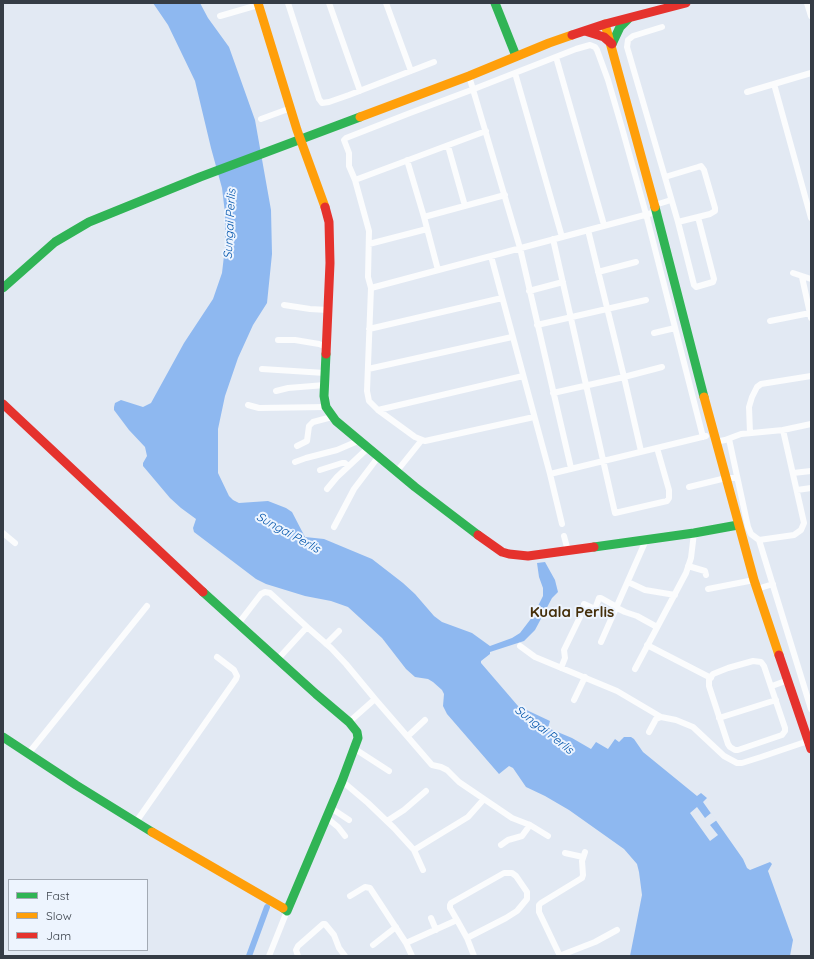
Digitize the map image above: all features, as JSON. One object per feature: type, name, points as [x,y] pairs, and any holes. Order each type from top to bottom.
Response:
[{"type":"street","points":[[288,3],[321,102],[329,102],[434,62]]},
{"type":"street","points":[[329,3],[360,90]]},
{"type":"street","points":[[386,3],[411,71]]},
{"type":"street","points":[[495,3],[516,56]]},
{"type":"street","points":[[3,288],[55,242],[89,222],[200,177],[469,76],[530,50],[605,24],[686,3]]},
{"type":"street","points":[[807,3],[811,16]]},
{"type":"street","points":[[220,16],[258,4],[304,150],[327,212],[330,249],[324,396],[326,407],[332,417],[340,425],[358,441],[502,552],[528,556],[694,533],[738,525]]},
{"type":"street","points":[[612,44],[620,27],[628,18]]},
{"type":"street","points":[[520,646],[535,657],[585,677],[617,692],[661,716],[693,727],[724,756],[737,763],[742,763],[761,757],[809,739],[754,580],[738,525],[731,478],[681,309],[621,77],[605,24]]},
{"type":"street","points":[[662,27],[632,36],[628,40],[627,47],[678,222],[694,285],[696,287],[713,282],[714,279],[698,217]]},
{"type":"street","points":[[584,31],[604,37],[612,44]]},
{"type":"street","points":[[510,40],[518,46],[530,50]]},
{"type":"street","points":[[503,61],[510,40]]},
{"type":"street","points":[[534,417],[429,441],[422,441],[414,438],[371,404],[367,397],[371,288],[368,277],[368,226],[355,180],[349,166],[350,156],[344,141],[345,138],[556,57],[586,46],[593,46],[597,50],[608,80],[646,214],[703,437]]},
{"type":"street","points":[[556,57],[604,225]]},
{"type":"street","points":[[515,73],[562,237]]},
{"type":"street","points":[[747,92],[811,73]]},
{"type":"street","points":[[469,76],[520,248],[571,468]]},
{"type":"street","points":[[608,80],[621,77]]},
{"type":"street","points":[[774,84],[811,218]]},
{"type":"street","points":[[261,119],[291,108]]},
{"type":"street","points":[[355,180],[486,131]]},
{"type":"street","points":[[448,146],[465,206]]},
{"type":"street","points":[[407,160],[438,270]]},
{"type":"street","points":[[665,176],[698,166],[703,168],[715,208],[713,213],[678,222]]},
{"type":"street","points":[[424,217],[505,195]]},
{"type":"street","points":[[371,288],[646,214],[671,200]]},
{"type":"street","points":[[369,244],[427,229]]},
{"type":"street","points":[[588,230],[641,451]]},
{"type":"street","points":[[553,239],[615,513],[667,501],[670,498],[657,448]]},
{"type":"street","points":[[491,256],[550,474],[562,524]]},
{"type":"street","points":[[598,272],[636,262]]},
{"type":"street","points":[[793,273],[811,279]]},
{"type":"street","points":[[770,321],[810,315],[802,276]]},
{"type":"street","points":[[529,291],[563,282]]},
{"type":"street","points":[[369,329],[502,298]]},
{"type":"street","points":[[537,325],[646,300]]},
{"type":"street","points":[[284,305],[328,310]]},
{"type":"street","points":[[671,312],[681,309]]},
{"type":"street","points":[[654,333],[675,328]]},
{"type":"street","points":[[368,369],[512,337]]},
{"type":"street","points":[[278,340],[313,342],[327,347]]},
{"type":"street","points":[[553,393],[662,367]]},
{"type":"street","points":[[262,369],[325,373]]},
{"type":"street","points":[[378,410],[523,376]]},
{"type":"street","points":[[750,430],[748,407],[757,387],[761,384],[811,376]]},
{"type":"street","points":[[276,390],[292,387],[325,385]]},
{"type":"street","points":[[3,404],[238,624],[349,722],[357,732],[358,735],[355,749],[269,956]]},
{"type":"street","points":[[248,405],[259,408],[326,407]]},
{"type":"street","points":[[297,446],[307,441],[309,426],[313,422],[332,417]]},
{"type":"street","points":[[550,474],[602,460],[703,437],[720,440],[750,430],[783,430],[811,424]]},
{"type":"street","points":[[759,540],[794,535],[801,530],[804,518],[783,430]]},
{"type":"street","points":[[720,440],[749,531],[759,540],[811,709]]},
{"type":"street","points":[[295,462],[337,450],[358,441]]},
{"type":"street","points":[[397,471],[422,441]]},
{"type":"street","points":[[327,489],[348,466],[368,448]]},
{"type":"street","points":[[334,527],[354,489],[378,456]]},
{"type":"street","points":[[320,470],[342,463],[345,463],[348,466]]},
{"type":"street","points":[[793,473],[811,472]]},
{"type":"street","points":[[689,487],[731,478]]},
{"type":"street","points":[[797,490],[811,488]]},
{"type":"street","points":[[3,533],[15,543]]},
{"type":"street","points":[[635,670],[675,595],[688,566],[692,553],[694,533]]},
{"type":"street","points":[[564,536],[568,551]]},
{"type":"street","points":[[601,642],[646,540]]},
{"type":"street","points":[[688,566],[705,571],[706,575]]},
{"type":"street","points":[[708,589],[754,580]]},
{"type":"street","points":[[628,582],[645,590],[675,595]]},
{"type":"street","points":[[757,589],[773,584]]},
{"type":"street","points":[[238,624],[261,594],[265,592],[270,593],[346,664],[432,765],[447,770],[457,781],[512,818],[530,825],[548,836]]},
{"type":"street","points":[[595,609],[600,598],[657,627]]},
{"type":"street","points":[[584,604],[604,615]]},
{"type":"street","points":[[28,754],[147,606]]},
{"type":"street","points":[[561,668],[565,658],[564,650],[580,617]]},
{"type":"street","points":[[278,659],[307,627]]},
{"type":"street","points":[[326,644],[339,631]]},
{"type":"street","points":[[647,646],[710,678]]},
{"type":"street","points":[[136,822],[236,679],[237,676],[234,670],[217,657]]},
{"type":"street","points":[[758,661],[764,666],[772,686],[785,731],[782,735],[756,744],[738,750],[732,749],[728,744],[709,686],[710,678],[714,674],[728,668],[758,661]]},
{"type":"street","points":[[574,700],[585,677]]},
{"type":"street","points":[[772,686],[788,680]]},
{"type":"street","points":[[349,722],[375,699]]},
{"type":"street","points":[[719,718],[776,700]]},
{"type":"street","points":[[649,732],[656,719],[661,716]]},
{"type":"street","points":[[408,736],[425,720]]},
{"type":"street","points":[[3,737],[136,822],[287,910]]},
{"type":"street","points":[[756,744],[761,757]]},
{"type":"street","points":[[355,749],[389,771]]},
{"type":"street","points":[[342,782],[368,803],[404,837],[414,850],[423,870]]},
{"type":"street","points":[[387,821],[404,810],[426,791]]},
{"type":"street","points":[[414,850],[468,817],[484,799]]},
{"type":"street","points":[[331,808],[349,820]]},
{"type":"street","points":[[327,818],[346,836]]},
{"type":"street","points":[[501,845],[508,840],[522,836],[530,825]]},
{"type":"street","points":[[565,853],[584,855],[582,861],[582,878],[539,905],[539,912],[559,956],[594,942],[617,930]]},
{"type":"street","points":[[467,938],[517,911],[527,899],[527,892],[514,874],[509,872],[504,873],[451,903],[450,905],[450,908],[467,938],[474,956]]},
{"type":"street","points":[[350,896],[363,888],[369,887],[406,943],[412,956]]},
{"type":"street","points":[[431,918],[436,930]]},
{"type":"street","points":[[406,943],[457,920]]},
{"type":"street","points":[[298,956],[296,952],[297,948],[323,924],[325,924],[334,935],[342,954]]},
{"type":"street","points":[[373,945],[396,928]]},
{"type":"water","name":"Sungai Perlis","points":[[153,3],[200,3],[208,18],[229,47],[255,120],[271,210],[272,254],[267,303],[253,325],[238,358],[225,396],[218,429],[218,473],[229,496],[239,503],[268,501],[286,508],[292,512],[305,537],[324,539],[372,559],[403,583],[415,594],[434,616],[442,622],[472,633],[490,646],[512,638],[520,633],[533,616],[543,596],[543,588],[539,577],[537,563],[545,562],[555,580],[558,592],[552,598],[535,630],[524,641],[490,652],[490,654],[481,661],[481,663],[518,706],[550,721],[548,728],[572,738],[591,749],[596,742],[608,749],[615,739],[619,742],[624,737],[631,737],[643,752],[697,796],[701,793],[707,798],[703,802],[743,859],[747,868],[750,870],[770,862],[772,864],[768,871],[793,940],[790,956],[630,956],[642,895],[637,864],[624,849],[569,810],[526,787],[513,768],[509,766],[499,774],[447,714],[443,706],[444,694],[442,690],[428,679],[415,677],[406,669],[382,638],[348,607],[266,584],[256,579],[194,532],[193,528],[196,519],[170,498],[143,466],[147,456],[145,447],[129,430],[114,410],[115,403],[121,400],[143,407],[151,403],[184,343],[213,299],[222,273],[225,247],[225,213],[222,188],[195,81],[168,25]]},
{"type":"pier","points":[[697,807],[705,818],[711,813],[717,820],[710,825],[718,835],[710,841],[690,813]]},
{"type":"waterway","points":[[249,956],[267,907]]},
{"type":"traffic: fast","points":[[495,3],[516,56]]},
{"type":"traffic: fast","points":[[612,44],[620,27],[628,19]]},
{"type":"traffic: fast","points":[[3,288],[55,242],[89,222],[200,177],[360,117]]},
{"type":"traffic: fast","points":[[655,207],[704,397]]},
{"type":"traffic: fast","points":[[326,354],[324,396],[326,407],[336,421],[415,487],[478,535]]},
{"type":"traffic: fast","points":[[594,547],[694,533],[738,525]]},
{"type":"traffic: fast","points":[[203,592],[349,722],[357,732],[358,738],[342,781],[287,911],[283,908]]},
{"type":"traffic: fast","points":[[3,737],[76,785],[152,832]]},
{"type":"traffic: slow","points":[[258,3],[297,130],[325,207]]},
{"type":"traffic: slow","points":[[605,24],[655,207]]},
{"type":"traffic: slow","points":[[360,117],[572,35]]},
{"type":"traffic: slow","points":[[704,397],[754,580],[779,655]]},
{"type":"traffic: slow","points":[[152,832],[283,908]]},
{"type":"traffic: jam","points":[[572,35],[605,24],[686,3]]},
{"type":"traffic: jam","points":[[585,31],[604,37],[612,44]]},
{"type":"traffic: jam","points":[[325,207],[329,222],[330,263],[326,354]]},
{"type":"traffic: jam","points":[[3,404],[203,592]]},
{"type":"traffic: jam","points":[[478,535],[502,552],[528,556],[594,547]]},
{"type":"traffic: jam","points":[[779,655],[811,749]]},
{"type":"district","name":"Kuala Perlis","points":[[572,612]]}]
